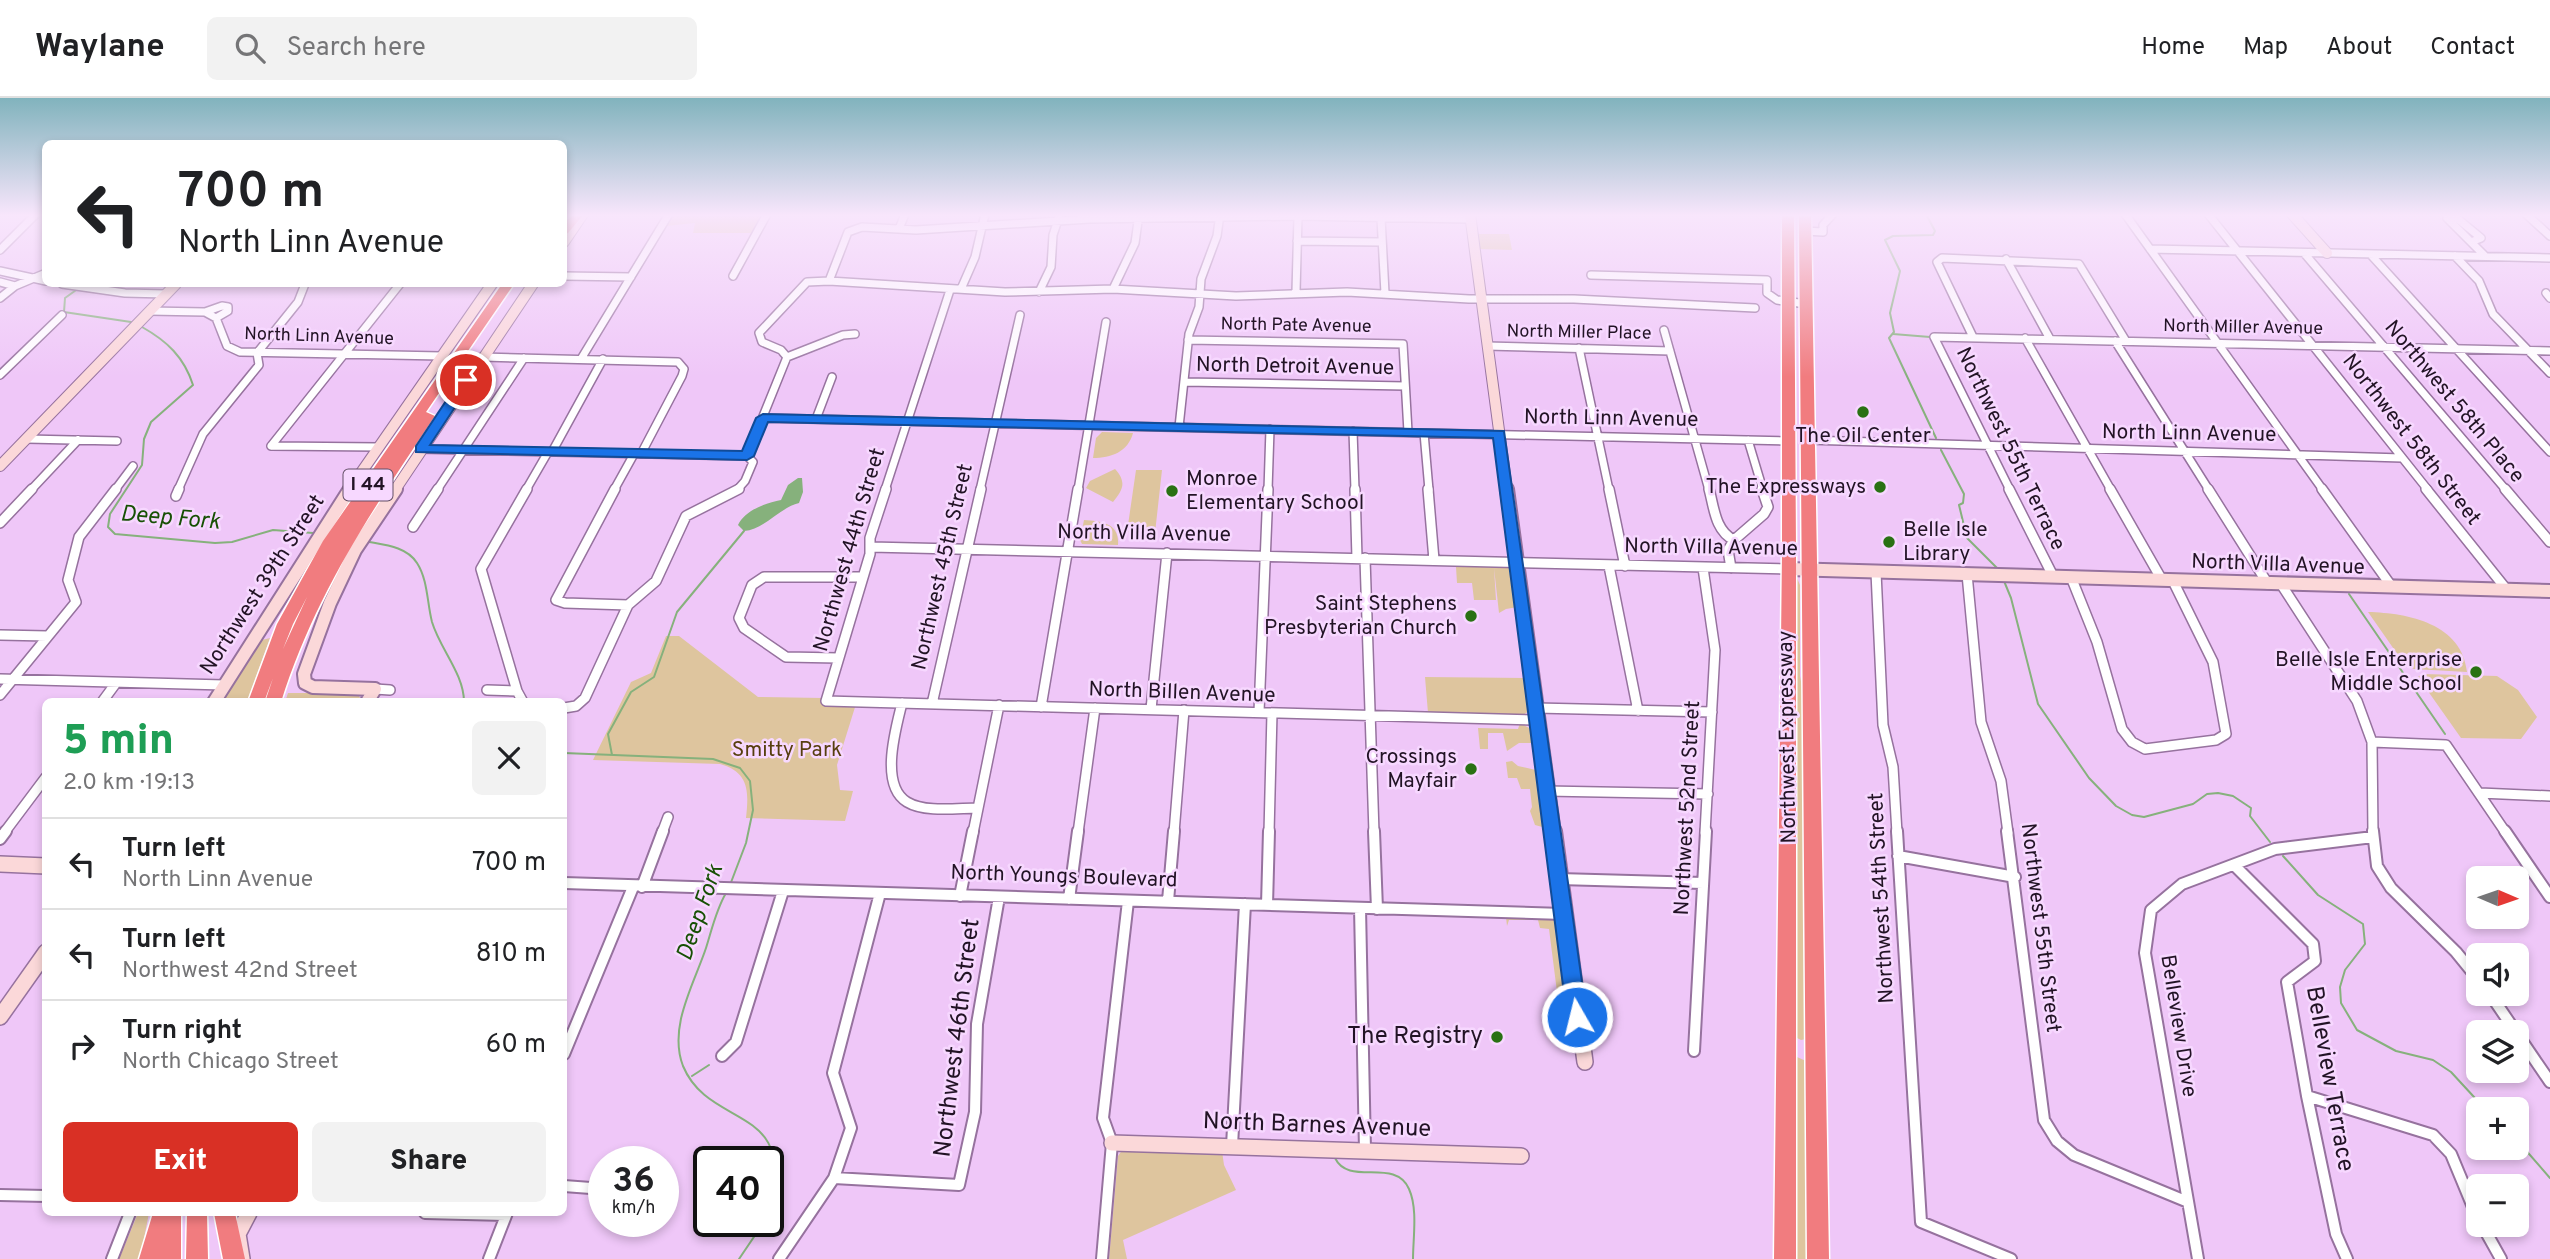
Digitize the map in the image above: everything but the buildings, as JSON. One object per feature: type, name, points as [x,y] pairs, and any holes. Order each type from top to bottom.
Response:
[{"type":"highway","name":"Northwest Expressway","points":[[1784,1259],[1787,268]]},
{"type":"highway","name":"Northwest Expressway","points":[[1806,268],[1818,1259]]},
{"type":"highway","name":"I 44","points":[[257,698],[285,624],[318,562],[380,467],[506,287]]},
{"type":"highway","name":"I 44","points":[[273,698],[301,624],[341,548],[517,287]]},
{"type":"highway","points":[[1787,424],[1798,436],[1807,440]]},
{"type":"highway","points":[[150,1259],[162,1216]]},
{"type":"highway","points":[[170,1259],[171,1216]]},
{"type":"highway","points":[[197,1216],[197,1259]]},
{"type":"highway","points":[[226,1216],[234,1259]]},
{"type":"main road","points":[[0,1016],[42,958]]},
{"type":"street","points":[[582,359],[636,268]]},
{"type":"street","points":[[733,276],[737,268]]},
{"type":"street","points":[[829,281],[834,268]]},
{"type":"street","points":[[961,289],[970,268]]},
{"type":"street","points":[[1040,292],[1050,268]]},
{"type":"street","points":[[1113,289],[1123,268]]},
{"type":"street","points":[[1179,427],[1188,340],[1205,268]]},
{"type":"street","points":[[1296,268],[1296,292]]},
{"type":"street","points":[[1384,268],[1385,293]]},
{"type":"street","points":[[1477,268],[1585,1062]]},
{"type":"street","name":"Northwest 55th Terrace","points":[[1940,268],[1973,337]]},
{"type":"street","points":[[2011,268],[2050,339]]},
{"type":"street","points":[[2082,268],[2126,341]]},
{"type":"street","points":[[2164,268],[2392,587]]},
{"type":"street","name":"Northwest 58th Street","points":[[2252,268],[2507,590]]},
{"type":"street","name":"Northwest 58th Place","points":[[2317,268],[2550,542]]},
{"type":"street","points":[[2383,268],[2550,452]]},
{"type":"street","points":[[2467,268],[2479,281],[2493,314],[2550,373]]},
{"type":"street","points":[[0,271],[42,280]]},
{"type":"street","points":[[0,298],[15,286],[42,274]]},
{"type":"street","points":[[1591,275],[1767,280],[1767,293],[1777,300],[1806,304]]},
{"type":"street","points":[[567,276],[631,277]]},
{"type":"street","points":[[787,357],[781,350],[762,342],[759,333],[807,282],[829,281],[950,290],[1040,292],[1113,289],[1236,296],[1296,292],[1385,293],[1481,299],[1574,299],[1755,308]]},
{"type":"street","points":[[0,282],[15,286]]},
{"type":"street","points":[[84,287],[117,292],[166,294]]},
{"type":"street","points":[[117,292],[123,287]]},
{"type":"street","points":[[0,466],[173,287]]},
{"type":"street","points":[[176,496],[203,434],[258,365],[257,353],[298,302],[304,287]]},
{"type":"street","points":[[378,447],[271,446],[398,287]]},
{"type":"street","name":"Northwest 39th Street","points":[[216,698],[378,447],[490,287]]},
{"type":"street","points":[[390,690],[313,687],[307,684],[304,674],[343,574],[368,530],[531,287]]},
{"type":"street","name":"Northwest 44th Street","points":[[826,701],[871,547],[870,538],[950,290]]},
{"type":"street","name":"North Linn Avenue","points":[[149,311],[205,312],[228,307],[224,315],[216,318]]},
{"type":"street","name":"North Linn Avenue","points":[[205,312],[216,318],[227,346],[240,352],[441,356]]},
{"type":"street","name":"Northwest 45th Street","points":[[932,704],[1020,315]]},
{"type":"street","points":[[0,375],[62,316]]},
{"type":"street","points":[[1041,706],[1106,321]]},
{"type":"street","points":[[1664,330],[1720,528],[1724,535],[1734,540]]},
{"type":"street","points":[[747,456],[787,357],[843,335],[855,334]]},
{"type":"street","name":"North Miller Avenue","points":[[1934,337],[2550,351]]},
{"type":"street","name":"Northwest 55th Terrace","points":[[1934,337],[2053,576]]},
{"type":"street","points":[[2025,338],[2087,449],[2205,642],[2213,662],[2226,734],[2216,740],[2146,749]]},
{"type":"street","name":"North Pate Avenue","points":[[1188,340],[1403,344],[1405,386]]},
{"type":"street","points":[[2115,341],[2185,452],[2357,701],[2372,742],[2373,837],[2377,866],[2391,888],[2466,964]]},
{"type":"street","name":"North Miller Place","points":[[1488,346],[1670,351]]},
{"type":"street","points":[[1579,348],[1625,566]]},
{"type":"street","points":[[482,357],[678,362],[684,369],[558,592],[556,600],[565,603],[628,605]]},
{"type":"street","points":[[413,527],[524,358]]},
{"type":"street","points":[[521,698],[481,569],[603,359]]},
{"type":"street","points":[[816,419],[832,377]]},
{"type":"street","name":"North Detroit Avenue","points":[[1184,382],[1405,386]]},
{"type":"street","points":[[1405,386],[1408,432]]},
{"type":"street","name":"North Linn Avenue","points":[[763,418],[1787,441]]},
{"type":"street","points":[[1259,712],[1270,429]]},
{"type":"street","points":[[1353,431],[1370,715],[1377,909]]},
{"type":"street","points":[[1424,433],[1434,561]]},
{"type":"street","points":[[27,439],[117,441]]},
{"type":"street","points":[[0,523],[78,440]]},
{"type":"street","points":[[1731,568],[1728,550],[1734,540],[1764,514],[1768,506],[1748,440]]},
{"type":"street","name":"North Linn Avenue","points":[[1807,440],[2402,458]]},
{"type":"street","points":[[420,449],[747,456],[754,463],[743,485],[734,493],[695,509],[686,516],[656,581],[628,605],[585,698],[576,706],[567,708]]},
{"type":"street","points":[[0,695],[76,602],[68,580],[79,537],[133,466]]},
{"type":"street","name":"North Villa Avenue","points":[[871,547],[1808,569],[2550,591]]},
{"type":"street","points":[[1151,709],[1167,553]]},
{"type":"street","points":[[1609,566],[1638,711]]},
{"type":"street","name":"Northwest 52nd Street","points":[[1694,1051],[1715,650],[1703,568]]},
{"type":"street","name":"Northwest 54th Street","points":[[1876,572],[1883,725],[1893,767],[1921,1222],[2011,1259]]},
{"type":"street","name":"Northwest 55th Street","points":[[1967,574],[1981,722],[2001,781],[2044,1120],[2057,1140],[2074,1155],[2188,1202]]},
{"type":"street","points":[[838,658],[786,657],[744,628],[739,618],[752,584],[764,577],[862,577]]},
{"type":"street","name":"Northwest 55th Terrace","points":[[2071,577],[2097,642],[2122,730],[2132,742],[2146,749]]},
{"type":"street","points":[[0,635],[47,636]]},
{"type":"street","points":[[0,679],[224,685]]},
{"type":"street","points":[[105,698],[116,683]]},
{"type":"street","points":[[370,698],[375,689]]},
{"type":"street","points":[[487,690],[517,691]]},
{"type":"street","name":"North Billen Avenue","points":[[826,701],[1370,715],[1712,712]]},
{"type":"street","points":[[902,703],[890,752],[895,789],[905,802],[921,806],[978,808]]},
{"type":"street","points":[[960,896],[999,705]]},
{"type":"street","points":[[1069,899],[1095,708]]},
{"type":"street","points":[[1168,901],[1184,710]]},
{"type":"street","points":[[1267,905],[1272,713]]},
{"type":"street","points":[[2372,742],[2446,745],[2550,897]]},
{"type":"street","points":[[0,839],[42,783]]},
{"type":"street","points":[[1546,791],[1708,794]]},
{"type":"street","points":[[2480,793],[2550,796]]},
{"type":"street","points":[[567,1047],[668,817]]},
{"type":"street","name":"Belleview Drive","points":[[2198,1259],[2145,953],[2151,910],[2182,884],[2275,849],[2373,837]]},
{"type":"street","points":[[1898,856],[2015,877]]},
{"type":"street","points":[[0,864],[42,866]]},
{"type":"street","name":"Belleview Terrace","points":[[2234,864],[2312,944],[2315,961],[2287,982],[2307,1096],[2336,1234],[2347,1259]]},
{"type":"street","points":[[1559,879],[1703,883]]},
{"type":"street","name":"North Youngs Boulevard","points":[[567,884],[1563,914]]},
{"type":"street","points":[[722,1056],[736,1042],[783,891]]},
{"type":"street","points":[[779,1259],[834,1178],[851,1128],[833,1073],[880,893]]},
{"type":"street","name":"Northwest 46th Street","points":[[834,1178],[960,1185],[975,1112],[977,1024],[999,897]]},
{"type":"street","points":[[1101,1259],[1112,1143],[1103,1118],[1128,901]]},
{"type":"street","points":[[1232,1146],[1245,904]]},
{"type":"street","points":[[1360,908],[1365,1150]]},
{"type":"street","points":[[2498,1006],[2550,1082]]},
{"type":"street","points":[[2307,1096],[2433,1135],[2451,1154],[2466,1190]]},
{"type":"street","name":"North Barnes Avenue","points":[[1112,1143],[1521,1156]]},
{"type":"street","points":[[567,1186],[588,1188]]},
{"type":"street","points":[[0,1195],[42,1196]]},
{"type":"street","points":[[112,1259],[129,1216]]},
{"type":"street","points":[[242,1259],[238,1234],[247,1216]]},
{"type":"street","points":[[489,1259],[505,1216]]},
{"type":"street","points":[[2489,1237],[2501,1259]]},
{"type":"green space","points":[[1102,432],[1133,433],[1131,440],[1118,453],[1093,458],[1096,438]]},
{"type":"green space","points":[[1115,469],[1121,478],[1122,486],[1113,502],[1086,488],[1090,481]]},
{"type":"green space","points":[[1136,470],[1162,470],[1155,533],[1127,532]]},
{"type":"green space","points":[[1084,520],[1103,523],[1113,528],[1118,545],[1082,544],[1080,540]]},
{"type":"green space","points":[[1449,565],[1509,565],[1513,568],[1518,607],[1499,613],[1494,568],[1496,600],[1474,600],[1472,583],[1457,583],[1456,567]]},
{"type":"green space","points":[[1797,578],[1800,585],[1800,676],[1804,697],[1806,1039],[1801,1040],[1795,1037],[1794,583]]},
{"type":"green space","points":[[2368,612],[2400,615],[2431,624],[2455,643],[2463,656],[2467,672],[2414,669],[2405,665]]},
{"type":"green space","name":"Smitty Park","points":[[666,636],[679,636],[758,697],[823,698],[822,704],[856,704],[837,765],[840,790],[853,791],[845,821],[746,818],[747,791],[742,777],[720,764],[593,760],[631,682],[651,673]]},
{"type":"green space","points":[[270,638],[248,698],[222,698],[258,641]]},
{"type":"green space","points":[[2422,674],[2497,676],[2518,690],[2537,717],[2521,739],[2461,738],[2418,677]]},
{"type":"green space","points":[[1425,677],[1527,678],[1533,708],[1522,716],[1428,713]]},
{"type":"green space","points":[[288,693],[357,693],[360,698],[286,698]]},
{"type":"green space","points":[[1520,723],[1535,731],[1536,743],[1519,743],[1507,751],[1503,733],[1488,733],[1488,749],[1480,749],[1478,728],[1518,729]]},
{"type":"green space","points":[[1512,761],[1518,766],[1540,771],[1546,828],[1535,825],[1530,811],[1530,789],[1521,789],[1517,778],[1508,778],[1506,762]]},
{"type":"green space","points":[[1506,917],[1553,918],[1559,923],[1574,1034],[1572,1037],[1556,1034],[1562,1031],[1549,929],[1540,928],[1538,920],[1509,920],[1507,926]]},
{"type":"green space","points":[[1797,1057],[1806,1061],[1809,1259],[1794,1259]]},
{"type":"green space","points":[[1123,1149],[1222,1151],[1224,1165],[1236,1190],[1123,1240],[1127,1259],[1109,1259],[1118,1156]]},
{"type":"green space","points":[[137,1216],[148,1216],[140,1259],[119,1259]]},
{"type":"shaded area","points":[[802,478],[803,492],[799,503],[752,529],[744,531],[738,525],[751,511],[781,500],[788,485]]},
{"type":"waterway","points":[[1899,268],[1890,313],[1894,332],[1889,338],[1936,438]]},
{"type":"waterway","name":"Deep Fork","points":[[79,288],[65,298],[64,312],[131,322]]},
{"type":"waterway","name":"Deep Fork","points":[[142,327],[174,351],[185,366],[193,385],[151,422],[144,439],[142,465],[110,514],[108,527],[115,534],[215,543],[232,542],[273,530],[313,533]]},
{"type":"waterway","points":[[1893,334],[1930,337]]},
{"type":"waterway","points":[[1941,450],[1964,494],[1963,503],[1959,505],[1967,538],[1999,570]]},
{"type":"waterway","points":[[612,755],[608,734],[631,692],[654,677],[677,612],[744,531]]},
{"type":"waterway","name":"Deep Fork","points":[[369,542],[402,550],[417,563],[425,584],[432,622],[460,681],[464,698]]},
{"type":"waterway","points":[[2004,581],[2011,598],[2038,704],[2089,778],[2116,806],[2132,815],[2144,817],[2193,804],[2207,794],[2233,796],[2251,808],[2250,816],[2270,842]]},
{"type":"waterway","points":[[2349,594],[2445,734]]},
{"type":"waterway","name":"Deep Fork","points":[[567,753],[612,755]]},
{"type":"waterway","name":"Deep Fork","points":[[612,755],[713,759],[740,768],[750,781],[753,810],[746,843],[730,885]]},
{"type":"waterway","points":[[2283,856],[2318,895],[2363,924],[2365,944],[2345,970],[2340,987],[2341,1003],[2357,1030],[2396,1051],[2433,1060],[2451,1072],[2474,1097]]},
{"type":"waterway","name":"Deep Fork","points":[[726,893],[684,1006],[679,1051],[683,1066],[696,1086],[712,1101],[748,1122],[762,1134],[769,1146]]},
{"type":"waterway","points":[[692,1076],[709,1065]]},
{"type":"waterway","points":[[2529,1154],[2550,1178]]},
{"type":"waterway","points":[[1335,1158],[1350,1171],[1394,1175],[1409,1189],[1413,1205],[1413,1259]]},
{"type":"waterway","name":"Deep Fork","points":[[739,1259],[754,1237]]},
{"type":"place","name":"The Oil Center","points":[[1863,412]]},
{"type":"place","name":"The Expressways","points":[[1880,487]]},
{"type":"place","name":"Monroe Elementary School","points":[[1172,491]]},
{"type":"place","name":"Belle Isle Library","points":[[1889,542]]},
{"type":"place","name":"Saint Stephens Presbyterian Church","points":[[1471,616]]},
{"type":"place","name":"Belle Isle Enterprise Middle School","points":[[2476,672]]},
{"type":"place","name":"Crossings Mayfair","points":[[1471,769]]},
{"type":"place","name":"The Registry","points":[[1497,1037]]},
{"type":"route","points":[[466,380],[420,449],[747,456],[763,418],[1499,434],[1577,1017]]}]
